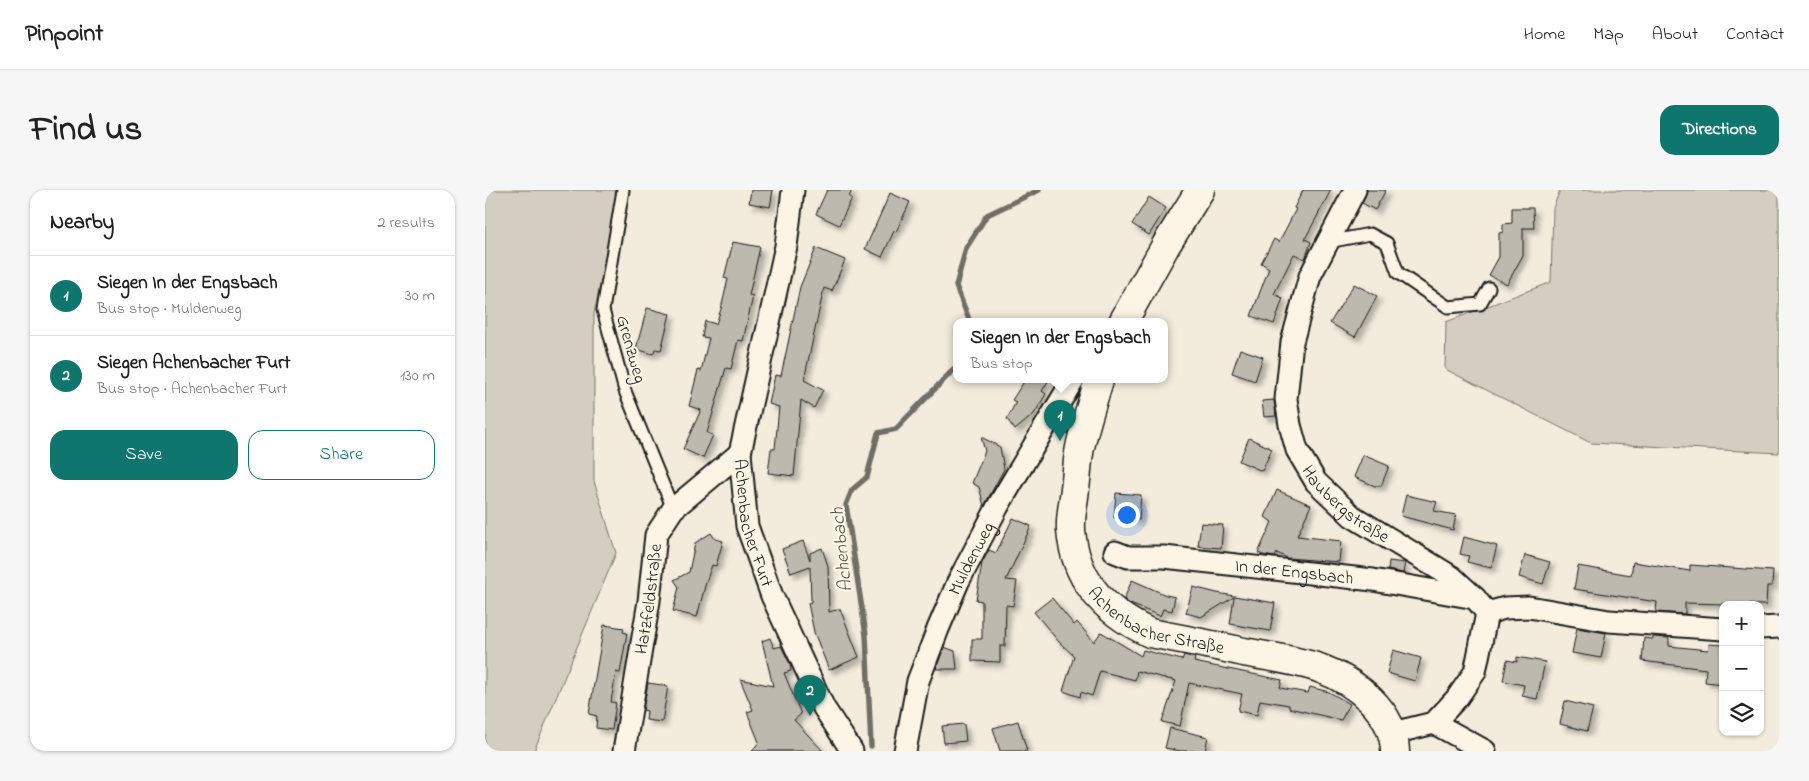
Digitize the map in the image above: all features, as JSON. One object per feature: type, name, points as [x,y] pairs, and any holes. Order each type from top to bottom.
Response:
[{"type":"main road","points":[[1125,318],[1166,245],[1200,190]]},
{"type":"main road","name":"Achenbacher Straße","points":[[1098,383],[1079,453],[1071,528],[1079,566],[1087,582],[1099,598],[1115,613],[1150,633],[1303,664],[1319,668],[1345,679],[1383,713],[1394,742]]},
{"type":"street","name":"Achenbacher Furt","points":[[793,190],[786,246],[740,453],[747,526],[772,596],[824,708],[852,751]]},
{"type":"street","name":"Haubergstraße","points":[[1355,190],[1310,276],[1292,342],[1286,399],[1290,425],[1297,450],[1316,482],[1352,516],[1452,578],[1481,606]]},
{"type":"street","name":"Muldenweg","points":[[905,751],[918,681],[959,582],[999,506],[1071,383]]},
{"type":"street","name":"Hatzfeldstraße","points":[[624,751],[649,601],[656,534],[673,509],[740,453]]},
{"type":"street","name":"In der Engsbach","points":[[1115,552],[1128,556],[1164,557],[1373,580],[1481,606],[1529,607],[1609,621],[1719,629]]},
{"type":"street","points":[[1394,742],[1434,723],[1457,698],[1475,672],[1481,606]]},
{"type":"street","points":[[1764,628],[1779,627]]},
{"type":"street","points":[[1434,723],[1485,751]]},
{"type":"lane","name":"Grenzweg","points":[[623,190],[603,310],[625,391],[673,509]]},
{"type":"lane","points":[[1328,242],[1370,234],[1378,238],[1387,243],[1399,273],[1448,307],[1479,304],[1489,288]]},
{"type":"shaded area","points":[[485,190],[619,190],[594,313],[594,481],[616,553],[534,751],[485,751]]},
{"type":"shaded area","points":[[1560,190],[1779,190],[1779,453],[1591,443],[1445,369],[1446,322],[1551,282],[1553,208]]},
{"type":"building","points":[[751,190],[773,190],[770,207],[749,203]]},
{"type":"building","points":[[827,190],[852,190],[849,197],[852,198],[839,225],[816,214]]},
{"type":"building","points":[[1303,190],[1331,190],[1305,239],[1311,242],[1305,259],[1294,254],[1274,294],[1283,298],[1274,324],[1251,316],[1269,268],[1261,263],[1274,239],[1279,242],[1296,209],[1294,208]]},
{"type":"building","points":[[1367,190],[1386,190],[1375,210],[1362,203]]},
{"type":"building","points":[[890,193],[910,202],[882,257],[865,249]]},
{"type":"building","points":[[1149,197],[1166,208],[1149,235],[1132,224]]},
{"type":"building","points":[[1512,208],[1533,208],[1534,228],[1523,228],[1523,255],[1507,284],[1489,275],[1499,257],[1499,233],[1503,232],[1503,224],[1512,223]]},
{"type":"building","points":[[733,242],[760,247],[749,295],[753,296],[743,341],[738,340],[731,369],[726,368],[707,433],[713,435],[703,458],[683,449],[701,410],[689,406],[698,370],[701,371],[709,338],[702,337],[705,321],[716,324],[728,279],[724,278]]},
{"type":"building","points":[[816,248],[845,260],[832,291],[824,288],[804,380],[823,390],[814,408],[801,400],[794,476],[768,473],[771,449],[775,449],[779,407],[769,404],[775,375],[781,376],[800,287]]},
{"type":"building","points":[[1354,284],[1377,296],[1355,337],[1330,323]]},
{"type":"building","points":[[647,308],[670,314],[661,350],[655,349],[653,354],[636,349]]},
{"type":"building","points":[[1240,349],[1263,357],[1255,381],[1232,373]]},
{"type":"building","points":[[1023,383],[1047,383],[1042,391],[1046,394],[1034,414],[1015,430],[1007,419],[1016,402],[1012,400]]},
{"type":"building","points":[[1274,400],[1276,416],[1264,417],[1262,401]]},
{"type":"building","points":[[981,437],[1000,447],[1004,469],[984,506],[979,487],[972,483],[985,451]]},
{"type":"building","points":[[1249,438],[1272,449],[1262,471],[1239,461]]},
{"type":"building","points":[[1363,455],[1389,466],[1381,486],[1375,486],[1354,477]]},
{"type":"building","points":[[1277,490],[1311,505],[1297,536],[1341,541],[1339,562],[1287,558],[1277,553],[1275,557],[1258,553],[1272,522],[1265,517]]},
{"type":"building","points":[[1116,493],[1141,495],[1139,520],[1114,518]]},
{"type":"building","points":[[1406,495],[1437,502],[1434,511],[1456,515],[1453,530],[1401,516]]},
{"type":"building","points":[[1013,518],[1031,526],[1006,580],[1017,581],[1013,606],[1006,605],[1005,646],[1000,646],[1000,662],[972,661],[972,639],[982,639],[982,601],[976,600],[982,563],[989,550],[996,553]]},
{"type":"building","points":[[1201,523],[1223,525],[1221,548],[1198,546]]},
{"type":"building","points":[[711,533],[715,539],[723,541],[716,566],[712,565],[706,582],[697,617],[673,611],[679,587],[674,580],[689,572],[695,543]]},
{"type":"building","points":[[1464,537],[1497,546],[1491,568],[1467,562],[1469,556],[1460,554]]},
{"type":"building","points":[[803,541],[810,560],[810,553],[822,548],[828,566],[829,612],[840,609],[859,657],[829,670],[814,632],[808,603],[811,602],[810,566],[791,573],[782,549]]},
{"type":"building","points":[[1525,555],[1550,562],[1543,584],[1519,577]]},
{"type":"building","points":[[1389,561],[1405,563],[1403,573],[1388,570]]},
{"type":"building","points":[[1633,562],[1690,571],[1690,565],[1773,571],[1772,586],[1767,586],[1766,605],[1764,605],[1764,601],[1719,601],[1719,604],[1685,603],[1685,614],[1656,612],[1657,602],[1574,589],[1578,566],[1631,575]]},
{"type":"building","points":[[1132,580],[1175,597],[1172,611],[1163,609],[1160,616],[1128,603],[1124,599]]},
{"type":"building","points":[[1193,587],[1275,603],[1270,631],[1230,624],[1234,597],[1201,617],[1186,613]]},
{"type":"building","points":[[1052,598],[1074,625],[1077,622],[1094,642],[1101,632],[1141,656],[1143,650],[1182,660],[1184,655],[1195,658],[1194,662],[1282,680],[1280,688],[1308,693],[1310,687],[1329,692],[1350,704],[1341,720],[1289,708],[1289,705],[1260,700],[1257,715],[1238,711],[1242,694],[1189,683],[1180,726],[1162,722],[1176,681],[1137,671],[1135,680],[1100,671],[1092,696],[1081,692],[1080,697],[1063,691],[1074,656],[1059,642],[1034,612]]},
{"type":"building","points":[[604,625],[624,628],[623,632],[627,633],[620,673],[616,672],[611,702],[616,703],[612,730],[596,728],[597,716],[589,714]]},
{"type":"building","points":[[1577,628],[1606,633],[1601,658],[1572,653]]},
{"type":"building","points":[[1653,637],[1669,638],[1669,646],[1708,650],[1709,644],[1719,645],[1719,684],[1705,682],[1706,669],[1642,661],[1644,638],[1653,639]]},
{"type":"building","points":[[770,638],[774,648],[781,646],[790,664],[791,671],[784,673],[801,714],[794,720],[823,751],[752,751],[759,742],[747,712],[753,710],[740,679],[773,686],[762,641]]},
{"type":"building","points":[[944,647],[955,651],[957,669],[936,669]]},
{"type":"building","points":[[1393,650],[1421,658],[1415,681],[1387,673]]},
{"type":"building","points":[[1517,657],[1545,662],[1537,699],[1522,696],[1524,685],[1503,681],[1507,660],[1517,662]]},
{"type":"building","points":[[648,683],[668,686],[662,722],[646,720],[647,711],[643,710]]},
{"type":"building","points":[[1565,701],[1593,708],[1587,731],[1560,724]]},
{"type":"building","points":[[1018,721],[1027,751],[1000,751],[993,728]]},
{"type":"building","points":[[964,724],[966,741],[944,743],[942,726]]},
{"type":"building","points":[[1170,728],[1208,737],[1205,751],[1181,751],[1165,748]]},
{"type":"waterway","name":"Achenbach","points":[[968,318],[956,286],[966,248],[987,215],[1039,190]]},
{"type":"waterway","name":"Achenbach","points":[[871,746],[866,635],[846,505],[852,490],[867,477],[878,433],[896,429],[953,370]]},
{"type":"place","name":"Siegen In der Engsbach","points":[[1060,441]]},
{"type":"place","name":"Siegen Achenbacher Furt","points":[[810,716]]}]
